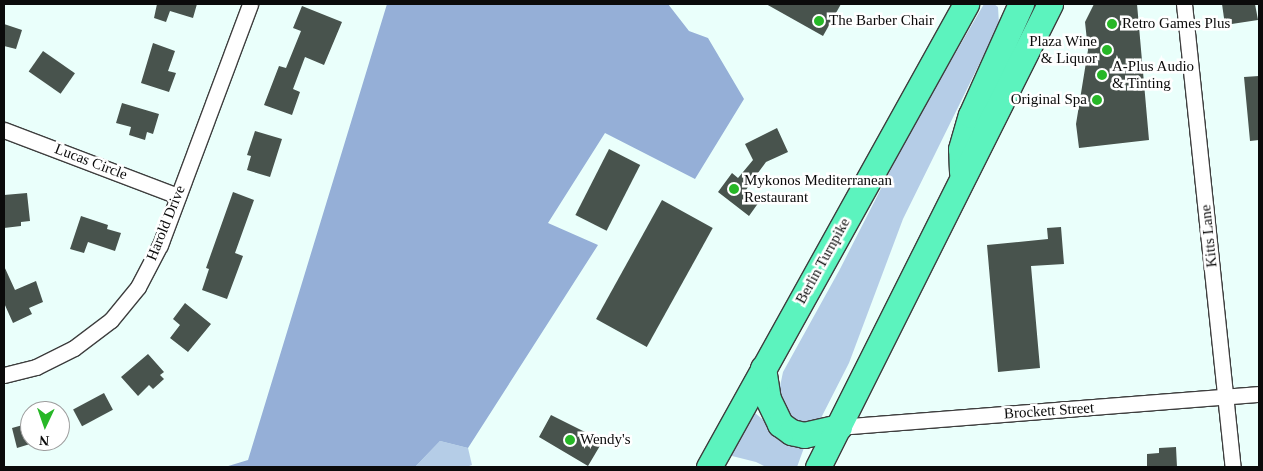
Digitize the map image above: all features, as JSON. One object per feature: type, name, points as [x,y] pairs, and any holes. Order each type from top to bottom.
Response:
[{"type":"highway","name":"Berlin Turnpike","points":[[709,467],[966,4]]},
{"type":"highway","points":[[818,467],[1050,4]]},
{"type":"highway","points":[[962,182],[961,149],[971,115],[1015,9]]},
{"type":"highway","points":[[763,368],[768,399],[780,424],[791,432],[804,435],[838,427]]},
{"type":"street","name":"Harold Drive","points":[[4,375],[36,366],[74,348],[111,320],[125,304],[150,265],[250,4]]},
{"type":"street","name":"Kitts Lane","points":[[1184,4],[1233,467]]},
{"type":"street","name":"Lucas Circle","points":[[4,130],[178,196]]},
{"type":"street","name":"Brockett Street","points":[[838,427],[1259,394]]},
{"type":"shaded area","points":[[387,4],[668,4],[689,31],[708,38],[744,99],[695,179],[605,133],[548,223],[598,245],[468,448],[440,441],[415,467],[225,467],[248,460]]},
{"type":"shaded area","points":[[984,4],[994,4],[998,7],[999,24],[903,219],[849,363],[821,418],[809,424],[792,420],[778,396],[783,372],[840,269],[914,124]]},
{"type":"shaded area","points":[[755,413],[768,424],[805,445],[797,467],[766,467],[756,462],[732,456],[732,452]]},
{"type":"shaded area","points":[[440,441],[468,448],[472,465],[466,467],[415,467]]},
{"type":"building","points":[[157,4],[197,4],[193,18],[170,11],[166,22],[154,18]]},
{"type":"building","points":[[766,4],[841,4],[823,36]]},
{"type":"building","points":[[1094,4],[1137,4],[1149,140],[1079,148],[1076,124],[1088,50],[1085,22]]},
{"type":"building","points":[[1222,4],[1255,4],[1258,20],[1225,25]]},
{"type":"building","points":[[302,6],[342,22],[324,65],[305,57],[293,89],[300,92],[292,115],[264,105],[279,66],[286,68],[301,31],[293,28]]},
{"type":"building","points":[[4,24],[22,30],[16,49],[4,46]]},
{"type":"building","points":[[153,43],[175,51],[168,71],[176,73],[169,92],[141,83]]},
{"type":"building","points":[[43,51],[75,73],[61,94],[29,71]]},
{"type":"building","points":[[1259,76],[1259,140],[1250,141],[1244,77]]},
{"type":"building","points":[[122,103],[159,114],[153,134],[147,132],[145,140],[129,135],[131,127],[116,123]]},
{"type":"building","points":[[777,128],[788,152],[766,162],[749,185],[745,192],[759,202],[749,216],[718,192],[732,173],[738,178],[753,160],[745,144]]},
{"type":"building","points":[[255,131],[282,139],[270,177],[247,170],[251,156],[247,155]]},
{"type":"building","points":[[609,149],[640,165],[607,231],[575,215]]},
{"type":"building","points":[[233,192],[254,200],[235,253],[243,256],[227,299],[202,290],[209,269],[206,268]]},
{"type":"building","points":[[27,193],[30,221],[21,222],[21,226],[4,228],[4,195]]},
{"type":"building","points":[[662,200],[713,228],[647,347],[596,319]]},
{"type":"building","points":[[81,216],[108,225],[107,229],[121,233],[115,251],[88,242],[84,253],[70,249]]},
{"type":"building","points":[[1061,227],[1064,264],[1031,266],[1040,368],[998,372],[987,245],[1048,239],[1047,228]]},
{"type":"building","points":[[4,266],[15,290],[36,281],[43,302],[29,308],[32,314],[13,323],[4,303]]},
{"type":"building","points":[[185,303],[211,324],[188,352],[170,338],[180,325],[173,319]]},
{"type":"building","points":[[148,354],[164,372],[160,375],[164,379],[153,389],[149,385],[138,396],[121,377]]},
{"type":"building","points":[[104,393],[113,410],[82,426],[73,409]]},
{"type":"building","name":"Wendy's","points":[[551,415],[591,435],[590,437],[601,444],[588,466],[539,437]]},
{"type":"building","points":[[20,426],[20,447],[17,448],[12,428]]},
{"type":"building","points":[[1176,447],[1177,467],[1147,467],[1147,454],[1159,453],[1159,448]]},
{"type":"place","name":"The Barber Chair","points":[[819,21]]},
{"type":"place","name":"Retro Games Plus","points":[[1112,24]]},
{"type":"place","name":"Plaza Wine & Liquor","points":[[1107,50]]},
{"type":"place","name":"A-Plus Audio & Tinting","points":[[1102,75]]},
{"type":"place","name":"Original Spa","points":[[1097,100]]},
{"type":"place","name":"Mykonos Mediterranean Restaurant","points":[[734,189]]},
{"type":"place","name":"Wendy's","points":[[570,440]]}]
